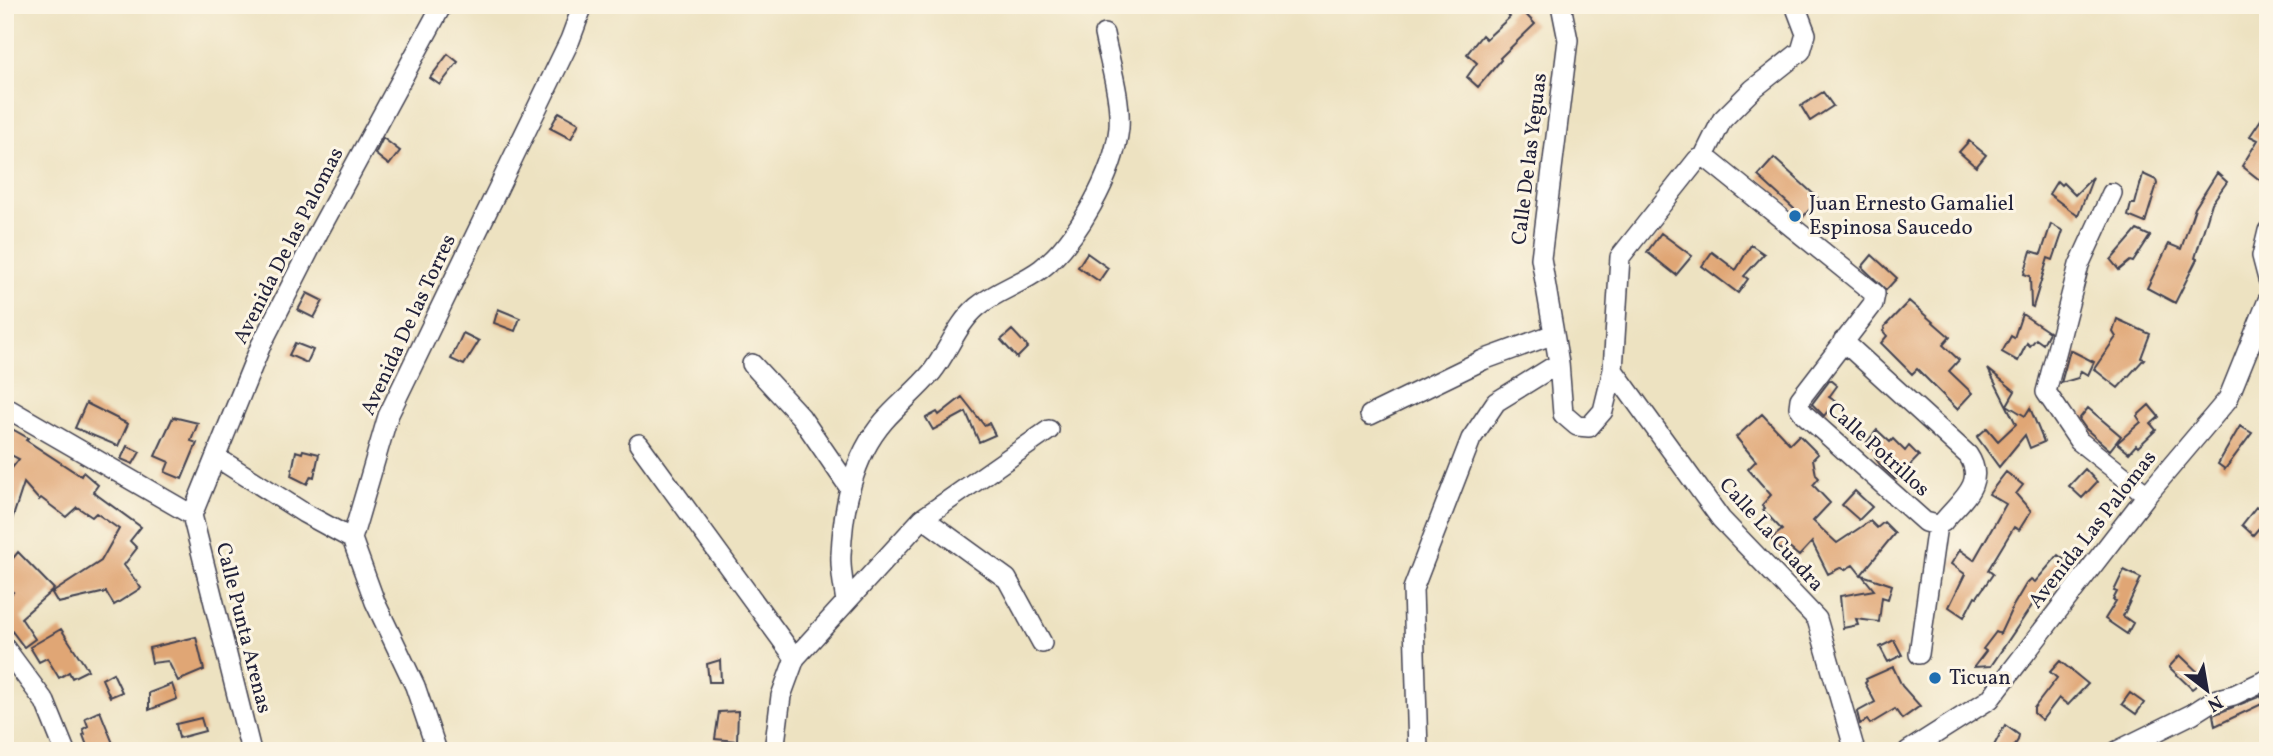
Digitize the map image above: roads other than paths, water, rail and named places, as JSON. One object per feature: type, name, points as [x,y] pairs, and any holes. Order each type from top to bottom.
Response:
[{"type":"street","name":"Avenida De las Palomas","points":[[192,515],[261,345],[318,233],[442,5]]},
{"type":"street","name":"Avenida De las Torres","points":[[352,539],[388,416],[559,64],[583,5]]},
{"type":"street","name":"Calle De las Yeguas","points":[[1561,5],[1568,40],[1541,258],[1559,363],[1563,414],[1577,426],[1589,427],[1603,411],[1613,370]]},
{"type":"street","points":[[1613,370],[1620,257],[1697,160],[1704,156],[1722,120],[1753,89],[1801,51],[1806,34],[1795,5]]},
{"type":"street","points":[[846,602],[841,557],[849,487],[866,447],[882,424],[930,374],[967,317],[991,297],[1040,269],[1062,248],[1083,221],[1112,156],[1119,128],[1118,106],[1104,34]]},
{"type":"street","points":[[1704,156],[1875,294],[1873,304],[1843,341],[1968,455],[1976,470],[1972,488],[1943,522],[1937,525],[1919,654]]},
{"type":"street","points":[[2112,193],[2078,265],[2046,392],[2079,442],[2147,495]]},
{"type":"street","points":[[2268,231],[2262,256],[2268,279]]},
{"type":"street","name":"Avenida Las Palomas","points":[[1908,751],[1990,699],[2147,495],[2228,399],[2268,300]]},
{"type":"street","points":[[1370,415],[1483,360],[1554,334]]},
{"type":"street","name":"Calle Potrillos","points":[[1843,341],[1800,399],[1799,407],[1925,522],[1937,525]]},
{"type":"street","points":[[1418,751],[1413,589],[1471,439],[1496,402],[1559,363]]},
{"type":"street","points":[[752,364],[801,416],[849,487]]},
{"type":"street","name":"Calle La Cuadra","points":[[1613,370],[1721,519],[1817,620],[1855,751]]},
{"type":"street","points":[[5,407],[192,515]]},
{"type":"street","points":[[774,751],[781,696],[795,658],[923,518],[1049,430]]},
{"type":"street","points":[[639,444],[795,658]]},
{"type":"street","points":[[216,457],[304,513],[352,539],[375,601],[415,687],[437,751]]},
{"type":"street","name":"Calle Punta Arenas","points":[[192,515],[251,751]]},
{"type":"street","points":[[923,518],[1007,579],[1042,643]]},
{"type":"street","points":[[5,649],[45,702],[65,751]]},
{"type":"street","points":[[2117,751],[2192,714],[2214,700],[2234,695],[2268,679]]},
{"type":"place","name":"Juan Ernesto Gamaliel Espinosa Saucedo","points":[[1795,216]]},
{"type":"place","name":"Ticuan","points":[[1935,678]]}]
